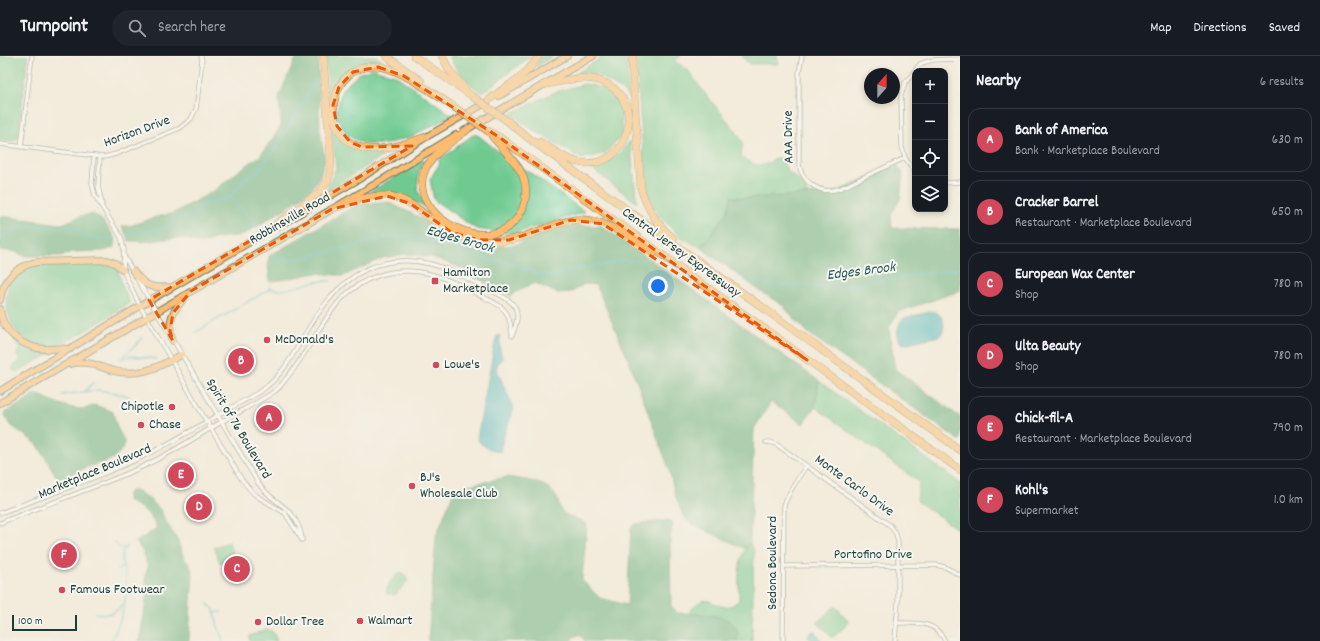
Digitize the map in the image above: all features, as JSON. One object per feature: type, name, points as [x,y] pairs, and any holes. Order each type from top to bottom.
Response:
[{"type":"highway","points":[[258,238],[315,197],[328,180],[331,161],[323,56]]},
{"type":"highway","name":"Central Jersey Expressway","points":[[386,56],[454,107],[499,137],[960,470]]},
{"type":"highway","name":"Central Jersey Expressway","points":[[414,56],[506,120],[541,148],[960,450]]},
{"type":"highway","points":[[442,56],[450,71],[472,96]]},
{"type":"highway","points":[[486,103],[527,71],[538,56]]},
{"type":"highway","name":"Robbinsville Road","points":[[0,391],[149,300],[359,180],[426,137],[567,56]]},
{"type":"highway","name":"Robbinsville Road","points":[[0,403],[592,56]]},
{"type":"highway","points":[[634,56],[632,67],[641,189],[648,207],[653,216],[666,232],[740,292]]},
{"type":"highway","points":[[426,137],[386,148],[368,149],[356,145],[341,132],[335,120],[333,105],[339,87],[348,76],[359,69],[372,66],[385,68],[404,76],[454,107]]},
{"type":"highway","points":[[506,120],[567,158],[578,162],[598,162],[610,157],[620,148],[626,138],[629,118],[626,104],[613,89],[603,82],[590,79],[572,80],[543,85]]},
{"type":"highway","points":[[468,129],[429,162],[423,176],[422,186],[426,201],[438,216],[453,226],[472,234],[479,235],[493,234],[510,225],[521,212],[525,196],[525,185],[520,172],[503,148],[488,131]]},
{"type":"highway","points":[[332,209],[377,196],[395,197],[411,204],[451,232],[470,238],[489,241],[520,238],[564,221],[596,221],[612,228],[662,260],[726,306],[806,360]]},
{"type":"highway","points":[[0,300],[1,293],[7,280],[20,268],[37,262],[107,260],[115,263],[123,270]]},
{"type":"highway","points":[[133,271],[141,281],[150,286],[173,286]]},
{"type":"highway","points":[[173,341],[170,331],[170,321],[173,313],[191,291]]},
{"type":"highway","points":[[0,309],[2,319],[8,330],[20,340],[37,348],[70,349]]},
{"type":"highway","points":[[64,365],[83,362],[113,370],[136,373],[153,369],[181,355]]},
{"type":"street","points":[[21,147],[32,56]]},
{"type":"street","name":"Horizon Drive","points":[[0,144],[100,157],[116,154],[180,128],[194,114],[197,102],[202,60],[201,56]]},
{"type":"street","name":"AAA Drive","points":[[802,56],[800,73],[799,164],[800,170],[806,180],[815,187],[821,189],[837,189],[905,158]]},
{"type":"street","points":[[912,168],[905,158],[902,147],[901,96],[905,83],[920,64],[930,60],[960,59]]},
{"type":"street","points":[[94,156],[92,183],[95,196],[121,237],[124,255],[123,270]]},
{"type":"street","points":[[100,157],[98,186],[103,207]]},
{"type":"street","points":[[948,182],[960,182]]},
{"type":"street","name":"Spirit of 76 Boulevard","points":[[123,270],[140,306],[207,422],[247,486],[260,498],[285,513],[302,540],[300,530],[294,516],[289,510],[263,490],[181,355],[124,255]]},
{"type":"street","name":"Marketplace Boulevard","points":[[0,513],[144,456],[218,416],[265,388],[283,371],[331,295],[366,270],[392,262],[405,260],[426,262],[456,272],[503,297],[515,307],[517,313],[515,328],[512,336],[510,322],[504,309],[452,280],[424,272],[393,272],[380,275],[363,282],[349,291],[329,313],[298,364],[276,390],[168,453],[128,473],[0,523]]},
{"type":"street","name":"Monte Carlo Drive","points":[[766,442],[776,444],[891,526],[896,534],[898,542],[898,603],[895,641]]},
{"type":"street","name":"Sedona Boulevard","points":[[783,641],[784,505],[792,488],[806,466]]},
{"type":"street","name":"Portofino Drive","points":[[784,566],[936,565],[945,567],[960,575]]},
{"type":"street","points":[[897,623],[924,623],[931,626],[942,635],[945,641]]},
{"type":"highlighted area","points":[[378,67],[404,76],[499,137],[807,360],[603,224],[571,220],[509,240],[479,240],[451,232],[411,204],[387,196],[332,209],[191,291],[173,313],[170,331],[173,341],[149,300],[412,146],[362,147],[350,142],[337,126],[333,105],[339,87],[353,72]]},
{"type":"green space","points":[[0,56],[28,56],[18,137],[15,141],[0,140]]},
{"type":"green space","points":[[297,56],[318,56],[320,130],[325,161],[320,176],[312,189],[291,205],[243,235],[218,238],[200,244],[180,238],[129,241],[122,226],[129,226],[174,213],[215,190],[260,156],[281,126],[279,96]]},
{"type":"green space","points":[[326,56],[376,56],[384,62],[357,64],[340,76],[328,96]]},
{"type":"green space","points":[[449,56],[531,56],[482,93],[463,77]]},
{"type":"green space","points":[[541,56],[553,56],[536,67]]},
{"type":"green space","points":[[604,56],[630,56],[627,63],[629,99],[622,90],[597,75],[572,76]]},
{"type":"green space","points":[[638,56],[681,56],[674,61],[687,69],[706,95],[736,131],[743,143],[741,157],[758,165],[766,164],[775,158],[782,158],[787,171],[803,183],[808,195],[749,198],[731,197],[727,213],[700,247],[680,237],[660,217],[646,193],[636,60]]},
{"type":"green space","points":[[742,56],[777,56],[779,64],[749,64]]},
{"type":"green space","points":[[373,69],[395,75],[452,115],[413,136],[386,144],[364,144],[347,135],[336,115],[342,89],[360,73]]},
{"type":"green space","points":[[585,84],[606,88],[621,106],[622,135],[606,153],[582,159],[530,128],[511,114],[555,92]]},
{"type":"green space","points":[[331,125],[345,140],[357,148],[371,151],[391,151],[326,191],[336,168]]},
{"type":"green space","points":[[474,134],[479,136],[504,156],[508,157],[585,212],[519,232],[508,233],[476,229],[434,200],[430,179],[440,163],[438,161]]},
{"type":"green space","points":[[630,141],[637,203],[588,166],[607,161],[621,151]]},
{"type":"green space","points":[[425,159],[419,172],[417,189],[426,207],[394,193],[368,193]]},
{"type":"green space","points":[[897,166],[903,173],[900,199],[891,215],[892,228],[960,229],[960,291],[898,312],[889,328],[895,369],[960,417],[960,441],[808,333],[782,305],[760,291],[700,247],[727,213],[731,197],[749,198],[832,193]]},
{"type":"green space","points":[[388,202],[480,247],[514,245],[567,225],[602,226],[819,381],[815,407],[803,424],[771,402],[754,429],[750,543],[745,549],[690,523],[682,513],[675,495],[669,469],[629,361],[596,285],[584,284],[572,292],[557,293],[535,283],[525,287],[511,296],[459,267],[432,257],[407,254],[383,258],[343,276],[317,273],[270,282],[268,268],[269,256],[356,205]]},
{"type":"green space","points":[[93,214],[104,222],[116,241],[113,248],[103,251],[72,252],[61,256],[24,256],[16,252],[0,250],[0,216],[62,224],[81,216]]},
{"type":"green space","points":[[108,263],[118,270],[123,288],[130,303],[68,341],[52,346],[40,346],[30,342],[21,336],[14,328],[7,308],[7,296],[10,282],[21,271],[31,266],[41,265]]},
{"type":"green space","points":[[13,338],[52,353],[16,372],[12,369],[21,357],[17,356],[19,347]]},
{"type":"green space","points":[[819,381],[960,483],[960,531],[917,501],[919,482],[815,407]]},
{"type":"green space","points":[[36,393],[65,406],[77,409],[84,409],[95,405],[113,412],[117,427],[124,441],[123,449],[114,458],[87,467],[62,479],[58,479],[37,444],[9,424],[4,413]]},
{"type":"green space","points":[[507,477],[546,486],[555,495],[563,512],[587,525],[582,580],[600,598],[627,605],[631,527],[636,524],[669,520],[673,524],[670,537],[671,606],[677,613],[706,614],[726,619],[734,624],[737,631],[737,641],[585,641],[579,635],[572,638],[572,641],[428,641],[436,536],[455,488]]},
{"type":"green space","points":[[130,491],[138,491],[160,509],[167,524],[177,539],[184,558],[190,565],[193,575],[189,641],[138,641],[147,595],[145,576],[148,567],[143,552],[136,542],[157,528],[146,512],[129,502],[127,496]]},
{"type":"green space","points":[[229,542],[234,557],[220,563],[214,547]]},
{"type":"green space","points":[[750,543],[754,552],[752,641],[737,641],[738,632],[735,626],[729,621],[713,616],[688,614],[702,601],[706,600],[719,605],[728,606],[739,600],[740,563],[742,556]]},
{"type":"green space","points":[[402,572],[408,581],[395,595],[387,594],[387,588],[391,581]]},
{"type":"green space","points":[[834,607],[836,607],[849,621],[849,623],[833,637],[831,637],[818,623]]},
{"type":"green space","points":[[267,629],[273,632],[277,641],[250,641],[250,636]]},
{"type":"water","points":[[933,311],[942,318],[944,326],[942,333],[939,336],[903,344],[900,342],[898,339],[898,327],[904,318]]},
{"type":"water","points":[[498,335],[500,336],[500,350],[503,359],[499,362],[496,368],[514,409],[504,435],[500,452],[486,447],[478,441],[477,438],[496,337]]},
{"type":"water","points":[[814,630],[822,641],[813,641],[807,636]]},
{"type":"waterway","points":[[230,197],[246,177],[256,173],[276,148],[316,80]]},
{"type":"waterway","name":"Edges Brook","points":[[230,197],[258,228]]},
{"type":"waterway","name":"Edges Brook","points":[[126,235],[163,228],[178,218],[195,214],[204,204],[230,197]]},
{"type":"waterway","name":"Edges Brook","points":[[0,237],[13,230],[26,226],[76,228],[84,236],[105,239],[115,238]]},
{"type":"waterway","name":"Edges Brook","points":[[272,252],[277,257],[289,260],[314,256],[390,236],[412,236],[489,260],[511,263],[542,276],[558,275],[577,269],[622,260],[643,262]]},
{"type":"waterway","name":"Edges Brook","points":[[740,277],[770,284],[833,288],[960,269]]},
{"type":"waterway","points":[[270,288],[281,290],[315,282],[331,281]]},
{"type":"waterway","points":[[196,332],[268,290],[271,286]]},
{"type":"waterway","points":[[123,357],[142,337]]},
{"type":"waterway","points":[[120,359],[131,356],[156,359]]},
{"type":"waterway","points":[[85,391],[94,382]]},
{"type":"waterway","points":[[62,395],[98,390],[126,395],[129,397]]},
{"type":"waterway","points":[[114,542],[120,548],[124,548]]},
{"type":"waterway","points":[[111,641],[125,604],[126,577],[122,562],[122,553],[128,546]]},
{"type":"waterway","points":[[117,570],[123,566]]},
{"type":"waterway","points":[[208,604],[214,609],[223,641]]},
{"type":"waterway","points":[[95,613],[110,614],[123,605]]},
{"type":"waterway","points":[[215,613],[222,612]]},
{"type":"place","name":"Hamilton Marketplace","points":[[435,281]]},
{"type":"place","name":"McDonald's","points":[[267,340]]},
{"type":"place","name":"Cracker Barrel","points":[[241,361]]},
{"type":"place","name":"Lowe's","points":[[436,365]]},
{"type":"place","name":"Chipotle","points":[[172,407]]},
{"type":"place","name":"Bank of America","points":[[269,418]]},
{"type":"place","name":"Chase","points":[[141,425]]},
{"type":"place","name":"Chick-fil-A","points":[[181,475]]},
{"type":"place","name":"BJ's Wholesale Club","points":[[412,486]]},
{"type":"place","name":"Ulta Beauty","points":[[199,507]]},
{"type":"place","name":"Kohl's","points":[[64,555]]},
{"type":"place","name":"European Wax Center","points":[[237,569]]},
{"type":"place","name":"Famous Footwear","points":[[62,590]]},
{"type":"place","name":"Walmart","points":[[360,621]]},
{"type":"place","name":"Dollar Tree","points":[[258,622]]}]
